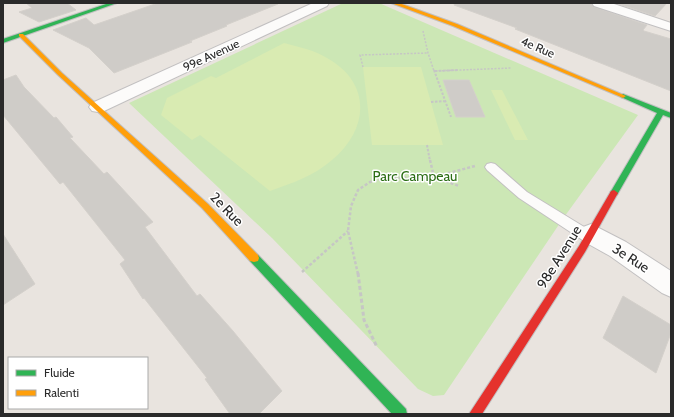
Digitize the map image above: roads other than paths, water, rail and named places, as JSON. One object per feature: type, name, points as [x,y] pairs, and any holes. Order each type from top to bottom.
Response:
[{"type":"street","points":[[3,41],[114,3]]},
{"type":"street","name":"99e Avenue","points":[[98,107],[323,3]]},
{"type":"street","name":"4e Rue","points":[[394,3],[418,13],[455,25],[671,116]]},
{"type":"street","points":[[598,3],[671,27]]},
{"type":"street","name":"2e Rue","points":[[21,35],[60,74],[205,206],[401,414]]},
{"type":"street","name":"98e Avenue","points":[[475,414],[590,236],[662,112]]},
{"type":"street","name":"3e Rue","points":[[590,236],[618,249],[671,285]]},
{"type":"lane","points":[[487,165],[523,196],[590,236]]},
{"type":"park label","name":"Parc Campeau","points":[[415,176]]}]
